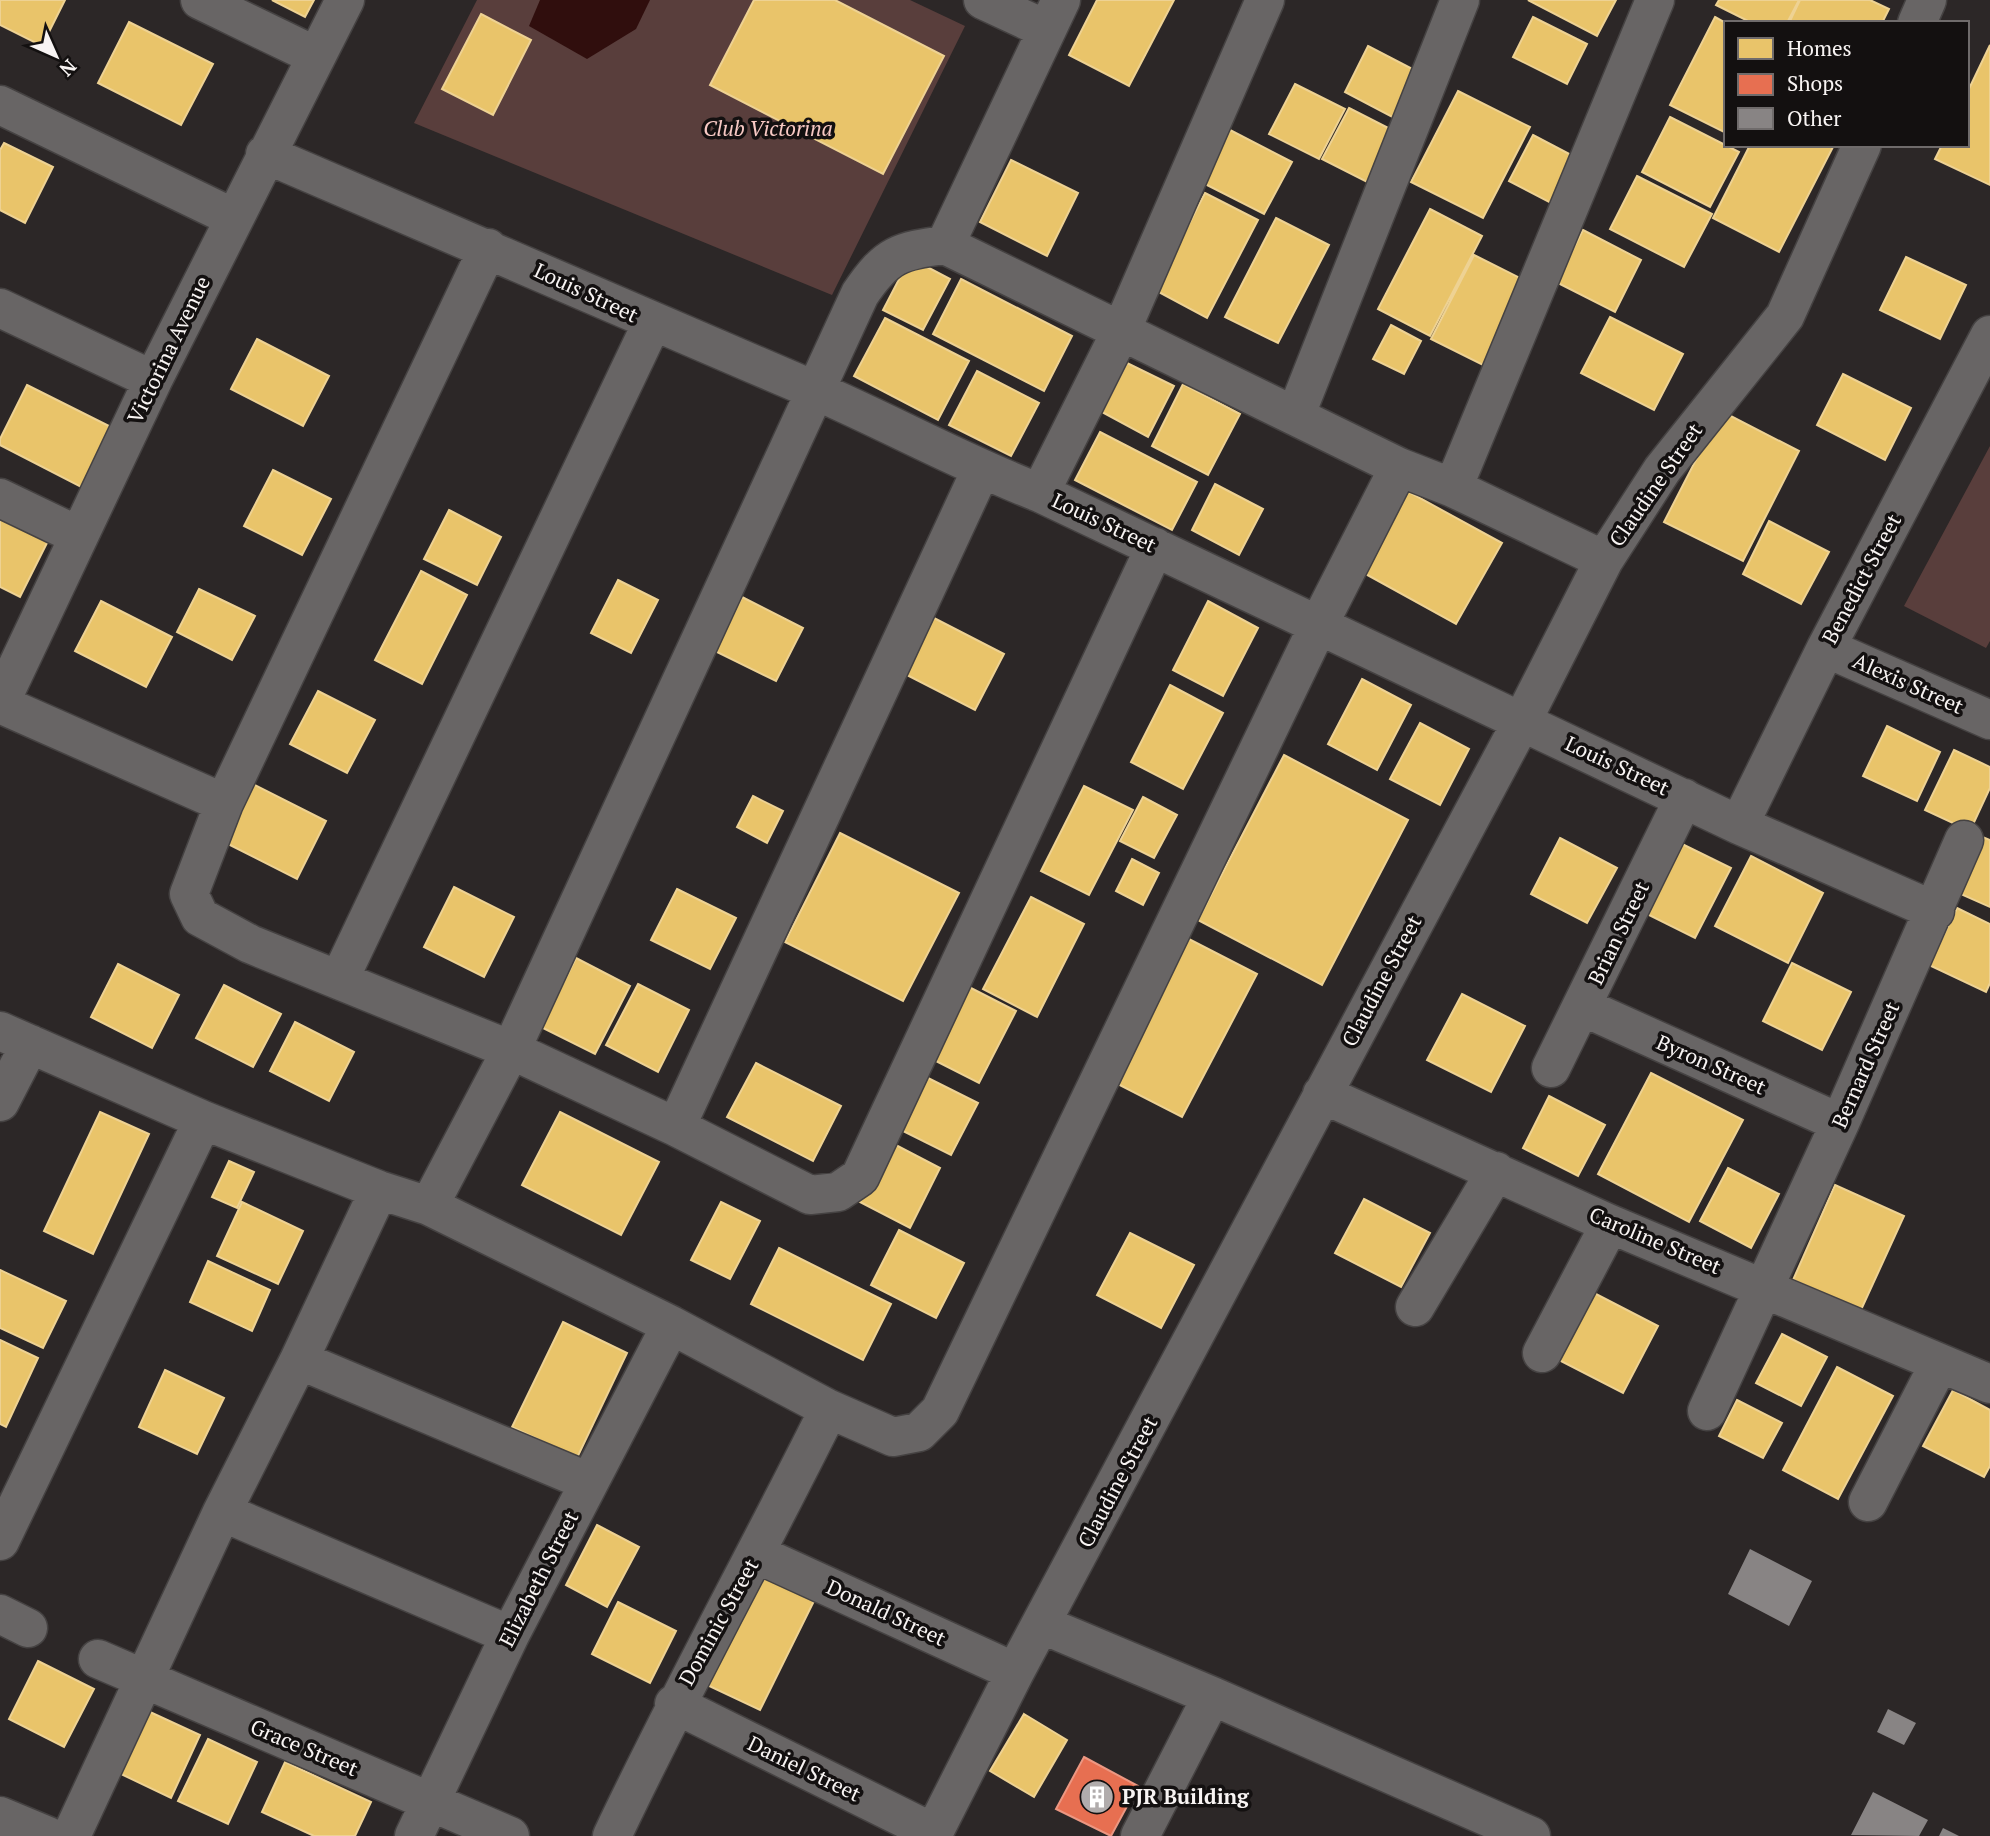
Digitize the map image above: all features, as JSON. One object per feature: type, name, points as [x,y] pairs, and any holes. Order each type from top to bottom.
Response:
[{"type":"street","points":[[200,0],[316,57]]},
{"type":"street","name":"Victorina Avenue","points":[[0,704],[153,380],[345,0]]},
{"type":"street","points":[[945,245],[1053,15],[983,0]]},
{"type":"street","points":[[1040,493],[1121,331],[1265,0]]},
{"type":"street","points":[[1296,414],[1460,0]]},
{"type":"street","points":[[1453,488],[1656,0]]},
{"type":"street","points":[[1918,21],[1927,0]]},
{"type":"street","points":[[0,105],[234,218]]},
{"type":"street","name":"Claudine Street","points":[[933,1834],[1015,1672],[1043,1625],[1522,721],[1604,560],[1662,470],[1784,316],[1860,147]]},
{"type":"street","name":"Louis Street","points":[[265,154],[488,248],[652,323],[816,391],[981,470],[1040,493],[1319,624],[1739,825],[1935,911]]},
{"type":"street","points":[[429,1206],[511,1050],[860,294],[876,271],[903,250],[945,245],[1296,414],[1399,467],[1453,488],[1604,560]]},
{"type":"street","points":[[488,248],[224,803],[189,894],[200,917],[250,944],[511,1050],[676,1127],[810,1195],[838,1192],[860,1177],[1155,547]]},
{"type":"street","points":[[0,308],[153,380]]},
{"type":"street","points":[[339,980],[652,323]]},
{"type":"street","name":"Benedict Street","points":[[1739,825],[1826,648],[1977,392],[1990,335]]},
{"type":"street","points":[[0,1102],[15,1037],[203,1120],[379,1190],[429,1206],[671,1325],[829,1409],[893,1437],[919,1432],[940,1411],[1319,624],[1399,467]]},
{"type":"street","points":[[676,1127],[981,470]]},
{"type":"street","points":[[0,498],[79,536]]},
{"type":"street","name":"Alexis Street","points":[[1826,648],[1990,720]]},
{"type":"street","points":[[0,704],[224,803]]},
{"type":"street","name":"Brian Street","points":[[1551,1068],[1684,798]]},
{"type":"street","name":"Bernard Street","points":[[1707,1411],[1840,1123],[1964,840]]},
{"type":"street","name":"Byron Street","points":[[1583,1007],[1840,1123]]},
{"type":"street","name":"Caroline Street","points":[[1322,1094],[1611,1224],[1990,1384]]},
{"type":"street","points":[[0,1541],[203,1120]]},
{"type":"street","points":[[1415,1307],[1496,1171]]},
{"type":"street","points":[[71,1836],[222,1512],[299,1360],[379,1190]]},
{"type":"street","points":[[1542,1353],[1611,1224]]},
{"type":"street","name":"Elizabeth Street","points":[[414,1836],[510,1635],[671,1325]]},
{"type":"street","points":[[299,1360],[589,1482]]},
{"type":"street","points":[[1868,1502],[1939,1364]]},
{"type":"street","name":"Dominic Street","points":[[612,1836],[674,1704],[757,1554],[829,1409]]},
{"type":"street","points":[[222,1512],[510,1635]]},
{"type":"street","name":"Donald Street","points":[[757,1554],[1015,1672]]},
{"type":"street","points":[[1043,1625],[1531,1836]]},
{"type":"street","name":"Grace Street","points":[[98,1659],[510,1836]]},
{"type":"street","points":[[1140,1836],[1212,1696]]},
{"type":"street","name":"Daniel Street","points":[[674,1704],[933,1834]]},
{"type":"street","points":[[0,1816],[48,1836]]},
{"type":"green space","name":"Club Victorina","points":[[477,0],[910,0],[965,26],[832,295],[414,123]]},
{"type":"green space","points":[[1990,446],[1990,641],[1986,648],[1904,606]]},
{"type":"shaded area","points":[[540,0],[650,0],[636,29],[587,59],[529,26]]},
{"type":"building: Homes","points":[[0,0],[65,0],[42,46],[0,25]]},
{"type":"building: Homes","points":[[272,0],[314,0],[305,17]]},
{"type":"building: Homes","points":[[754,0],[835,0],[944,56],[883,174],[710,85]]},
{"type":"building: Homes","points":[[1097,0],[1174,0],[1129,86],[1069,55]]},
{"type":"building: Homes","points":[[1528,0],[1616,0],[1597,36]]},
{"type":"building: Homes","points":[[1719,0],[1799,0],[1788,21],[1748,21],[1716,5]]},
{"type":"building: Homes","points":[[1800,0],[1870,0],[1889,9],[1883,21],[1790,21]]},
{"type":"building: Homes","points":[[481,14],[531,40],[493,115],[442,89]]},
{"type":"building: Homes","points":[[1533,17],[1587,44],[1567,84],[1513,57]]},
{"type":"building: Homes","points":[[1715,17],[1724,22],[1724,132],[1670,105]]},
{"type":"building: Homes","points":[[129,22],[213,64],[181,125],[98,83]]},
{"type":"building: Homes","points":[[1990,45],[1990,185],[1935,159],[1941,147],[1969,147],[1969,89]]},
{"type":"building: Homes","points":[[1368,46],[1422,74],[1398,120],[1345,92]]},
{"type":"building: Homes","points":[[1295,84],[1345,109],[1319,159],[1269,134]]},
{"type":"building: Homes","points":[[1458,91],[1530,127],[1483,218],[1411,182]]},
{"type":"building: Homes","points":[[1349,108],[1400,134],[1373,185],[1322,159]]},
{"type":"building: Homes","points":[[1670,117],[1724,144],[1724,147],[1739,152],[1710,207],[1642,172]]},
{"type":"building: Homes","points":[[1230,130],[1292,162],[1264,214],[1203,183]]},
{"type":"building: Homes","points":[[1533,135],[1575,157],[1551,203],[1509,181]]},
{"type":"building: Homes","points":[[4,143],[53,167],[25,223],[0,210],[0,150]]},
{"type":"building: Homes","points":[[1749,147],[1833,147],[1779,252],[1713,218]]},
{"type":"building: Homes","points":[[1011,160],[1078,193],[1047,256],[980,222]]},
{"type":"building: Homes","points":[[1637,176],[1712,214],[1684,267],[1610,229]]},
{"type":"building: Homes","points":[[1205,193],[1258,220],[1207,318],[1155,290]]},
{"type":"building: Homes","points":[[1430,209],[1482,236],[1430,336],[1378,309]]},
{"type":"building: Homes","points":[[1276,218],[1329,245],[1278,343],[1225,317]]},
{"type":"building: Homes","points":[[1583,230],[1641,260],[1615,312],[1556,282]]},
{"type":"building: Homes","points":[[1474,255],[1532,284],[1489,368],[1431,339]]},
{"type":"building: Homes","points":[[1906,257],[1966,285],[1940,339],[1880,310]]},
{"type":"building: Homes","points":[[910,258],[950,279],[923,330],[883,310]]},
{"type":"building: Homes","points":[[961,279],[1072,336],[1044,391],[933,334]]},
{"type":"building: Homes","points":[[1610,317],[1683,354],[1654,410],[1581,373]]},
{"type":"building: Homes","points":[[885,318],[969,361],[938,420],[854,376]]},
{"type":"building: Homes","points":[[1391,325],[1421,341],[1404,374],[1373,359]]},
{"type":"building: Homes","points":[[257,339],[329,376],[303,426],[231,389]]},
{"type":"building: Homes","points":[[1127,363],[1174,386],[1148,437],[1102,412]]},
{"type":"building: Homes","points":[[977,371],[1039,403],[1011,456],[949,425]]},
{"type":"building: Homes","points":[[1843,374],[1911,408],[1885,460],[1817,425]]},
{"type":"building: Homes","points":[[1183,384],[1240,414],[1208,475],[1152,446]]},
{"type":"building: Homes","points":[[27,385],[117,430],[87,490],[0,445],[0,439]]},
{"type":"building: Homes","points":[[1721,411],[1799,451],[1743,561],[1664,522]]},
{"type":"building: Homes","points":[[1100,432],[1197,482],[1172,530],[1075,480]]},
{"type":"building: Homes","points":[[273,470],[331,499],[302,555],[244,526]]},
{"type":"building: Homes","points":[[1215,484],[1263,509],[1239,555],[1192,530]]},
{"type":"building: Homes","points":[[1407,491],[1502,543],[1456,624],[1362,572]]},
{"type":"building: Homes","points":[[449,510],[501,537],[477,585],[424,559]]},
{"type":"building: Homes","points":[[0,517],[48,541],[20,597],[0,587]]},
{"type":"building: Homes","points":[[1769,521],[1829,552],[1801,604],[1743,574]]},
{"type":"building: Homes","points":[[421,571],[467,595],[422,684],[375,660]]},
{"type":"building: Homes","points":[[618,580],[658,600],[631,653],[591,633]]},
{"type":"building: Homes","points":[[199,589],[255,616],[232,660],[177,632]]},
{"type":"building: Homes","points":[[742,597],[803,628],[776,681],[715,651]]},
{"type":"building: Homes","points":[[101,601],[172,637],[146,687],[75,651]]},
{"type":"building: Homes","points":[[1208,601],[1258,628],[1223,696],[1173,670]]},
{"type":"building: Homes","points":[[932,617],[1004,654],[975,710],[903,673]]},
{"type":"building: Homes","points":[[1362,679],[1411,705],[1377,770],[1328,744]]},
{"type":"building: Homes","points":[[1170,685],[1223,713],[1183,789],[1131,762]]},
{"type":"building: Homes","points":[[318,691],[375,720],[347,773],[290,744]]},
{"type":"building: Homes","points":[[1420,723],[1469,749],[1440,805],[1390,779]]},
{"type":"building: Homes","points":[[1887,726],[1940,752],[1917,801],[1863,776]]},
{"type":"building: Homes","points":[[1954,750],[1990,767],[1990,788],[1970,831],[1925,810]]},
{"type":"building: Homes","points":[[1284,755],[1408,820],[1322,985],[1198,920]]},
{"type":"building: Homes","points":[[253,784],[326,821],[297,879],[224,842]]},
{"type":"building: Homes","points":[[1084,786],[1133,810],[1089,895],[1041,871]]},
{"type":"building: Homes","points":[[753,796],[783,811],[767,843],[737,827]]},
{"type":"building: Homes","points":[[1143,797],[1177,815],[1154,858],[1120,841]]},
{"type":"building: Homes","points":[[840,833],[959,893],[903,1001],[785,942]]},
{"type":"building: Homes","points":[[1980,836],[1990,840],[1990,907],[1954,891]]},
{"type":"building: Homes","points":[[1560,838],[1617,868],[1587,923],[1531,894]]},
{"type":"building: Homes","points":[[1678,842],[1731,868],[1695,938],[1643,912]]},
{"type":"building: Homes","points":[[1751,856],[1823,893],[1788,963],[1715,926]]},
{"type":"building: Homes","points":[[1132,859],[1159,873],[1143,905],[1116,891]]},
{"type":"building: Homes","points":[[454,887],[514,917],[484,977],[424,947]]},
{"type":"building: Homes","points":[[677,889],[736,918],[710,969],[651,940]]},
{"type":"building: Homes","points":[[1031,897],[1084,924],[1037,1017],[983,989]]},
{"type":"building: Homes","points":[[1957,908],[1990,924],[1990,983],[1986,992],[1929,965]]},
{"type":"building: Homes","points":[[1183,936],[1257,974],[1182,1117],[1108,1079]]},
{"type":"building: Homes","points":[[576,958],[630,986],[595,1054],[541,1027]]},
{"type":"building: Homes","points":[[1792,963],[1851,992],[1822,1050],[1763,1021]]},
{"type":"building: Homes","points":[[118,964],[179,995],[152,1048],[91,1017]]},
{"type":"building: Homes","points":[[638,984],[689,1010],[658,1072],[606,1045]]},
{"type":"building: Homes","points":[[224,985],[281,1014],[253,1067],[196,1038]]},
{"type":"building: Homes","points":[[967,986],[1016,1011],[979,1083],[930,1058]]},
{"type":"building: Homes","points":[[1462,994],[1525,1026],[1491,1092],[1427,1060]]},
{"type":"building: Homes","points":[[295,1022],[354,1052],[329,1101],[270,1071]]},
{"type":"building: Homes","points":[[756,1063],[841,1106],[813,1161],[727,1117]]},
{"type":"building: Homes","points":[[1651,1073],[1743,1120],[1689,1222],[1598,1174]]},
{"type":"building: Homes","points":[[926,1077],[978,1103],[951,1155],[899,1129]]},
{"type":"building: Homes","points":[[1549,1096],[1605,1125],[1578,1176],[1523,1148]]},
{"type":"building: Homes","points":[[100,1112],[149,1134],[93,1254],[44,1231]]},
{"type":"building: Homes","points":[[560,1112],[659,1162],[621,1235],[522,1185]]},
{"type":"building: Homes","points":[[890,1142],[940,1168],[910,1228],[860,1202]]},
{"type":"building: Homes","points":[[229,1161],[254,1172],[237,1208],[212,1197]]},
{"type":"building: Homes","points":[[1728,1168],[1779,1194],[1751,1248],[1700,1221]]},
{"type":"building: Homes","points":[[1835,1185],[1904,1216],[1861,1310],[1793,1280]]},
{"type":"building: Homes","points":[[1364,1199],[1430,1233],[1401,1287],[1335,1253]]},
{"type":"building: Homes","points":[[242,1202],[303,1231],[278,1284],[217,1256]]},
{"type":"building: Homes","points":[[721,1202],[760,1221],[730,1279],[691,1260]]},
{"type":"building: Homes","points":[[899,1230],[964,1263],[936,1318],[871,1285]]},
{"type":"building: Homes","points":[[1130,1233],[1194,1265],[1161,1328],[1097,1295]]},
{"type":"building: Homes","points":[[779,1248],[891,1304],[863,1360],[751,1304]]},
{"type":"building: Homes","points":[[208,1261],[270,1290],[252,1331],[190,1302]]},
{"type":"building: Homes","points":[[0,1270],[66,1301],[43,1348],[0,1328]]},
{"type":"building: Homes","points":[[1594,1293],[1658,1326],[1623,1393],[1559,1360]]},
{"type":"building: Homes","points":[[563,1322],[627,1353],[577,1458],[512,1427]]},
{"type":"building: Homes","points":[[1782,1334],[1827,1357],[1801,1406],[1756,1383]]},
{"type":"building: Homes","points":[[0,1340],[38,1358],[6,1427],[0,1424]]},
{"type":"building: Homes","points":[[1837,1367],[1893,1396],[1838,1499],[1783,1470]]},
{"type":"building: Homes","points":[[165,1370],[224,1398],[197,1454],[139,1427]]},
{"type":"building: Homes","points":[[1953,1390],[1990,1410],[1990,1466],[1984,1477],[1923,1446]]},
{"type":"building: Homes","points":[[1737,1400],[1782,1423],[1763,1458],[1719,1436]]},
{"type":"building: Homes","points":[[597,1525],[639,1547],[607,1607],[566,1585]]},
{"type":"building: Homes","points":[[758,1574],[814,1601],[760,1710],[705,1684]]},
{"type":"building: Homes","points":[[618,1602],[676,1631],[650,1683],[592,1654]]},
{"type":"building: Homes","points":[[38,1661],[94,1689],[64,1747],[9,1719]]},
{"type":"building: Homes","points":[[150,1712],[200,1735],[171,1798],[121,1774]]},
{"type":"building: Homes","points":[[1024,1714],[1067,1740],[1034,1797],[990,1771]]},
{"type":"building: Homes","points":[[208,1739],[257,1762],[228,1824],[178,1801]]},
{"type":"building: Homes","points":[[285,1762],[371,1802],[355,1836],[314,1836],[262,1812]]},
{"type":"building: Shops","name":"PJR Building","points":[[1084,1757],[1138,1786],[1111,1836],[1056,1809]]},
{"type":"building: Other","points":[[1750,1549],[1812,1581],[1789,1626],[1728,1594]]},
{"type":"building: Other","points":[[1888,1709],[1916,1723],[1904,1745],[1877,1732]]},
{"type":"building: Other","points":[[1873,1792],[1928,1820],[1919,1836],[1851,1835]]},
{"type":"building: Other","points":[[1943,1828],[1959,1836],[1939,1836]]},
{"type":"place","name":"PJR Building","points":[[1097,1797]]}]
